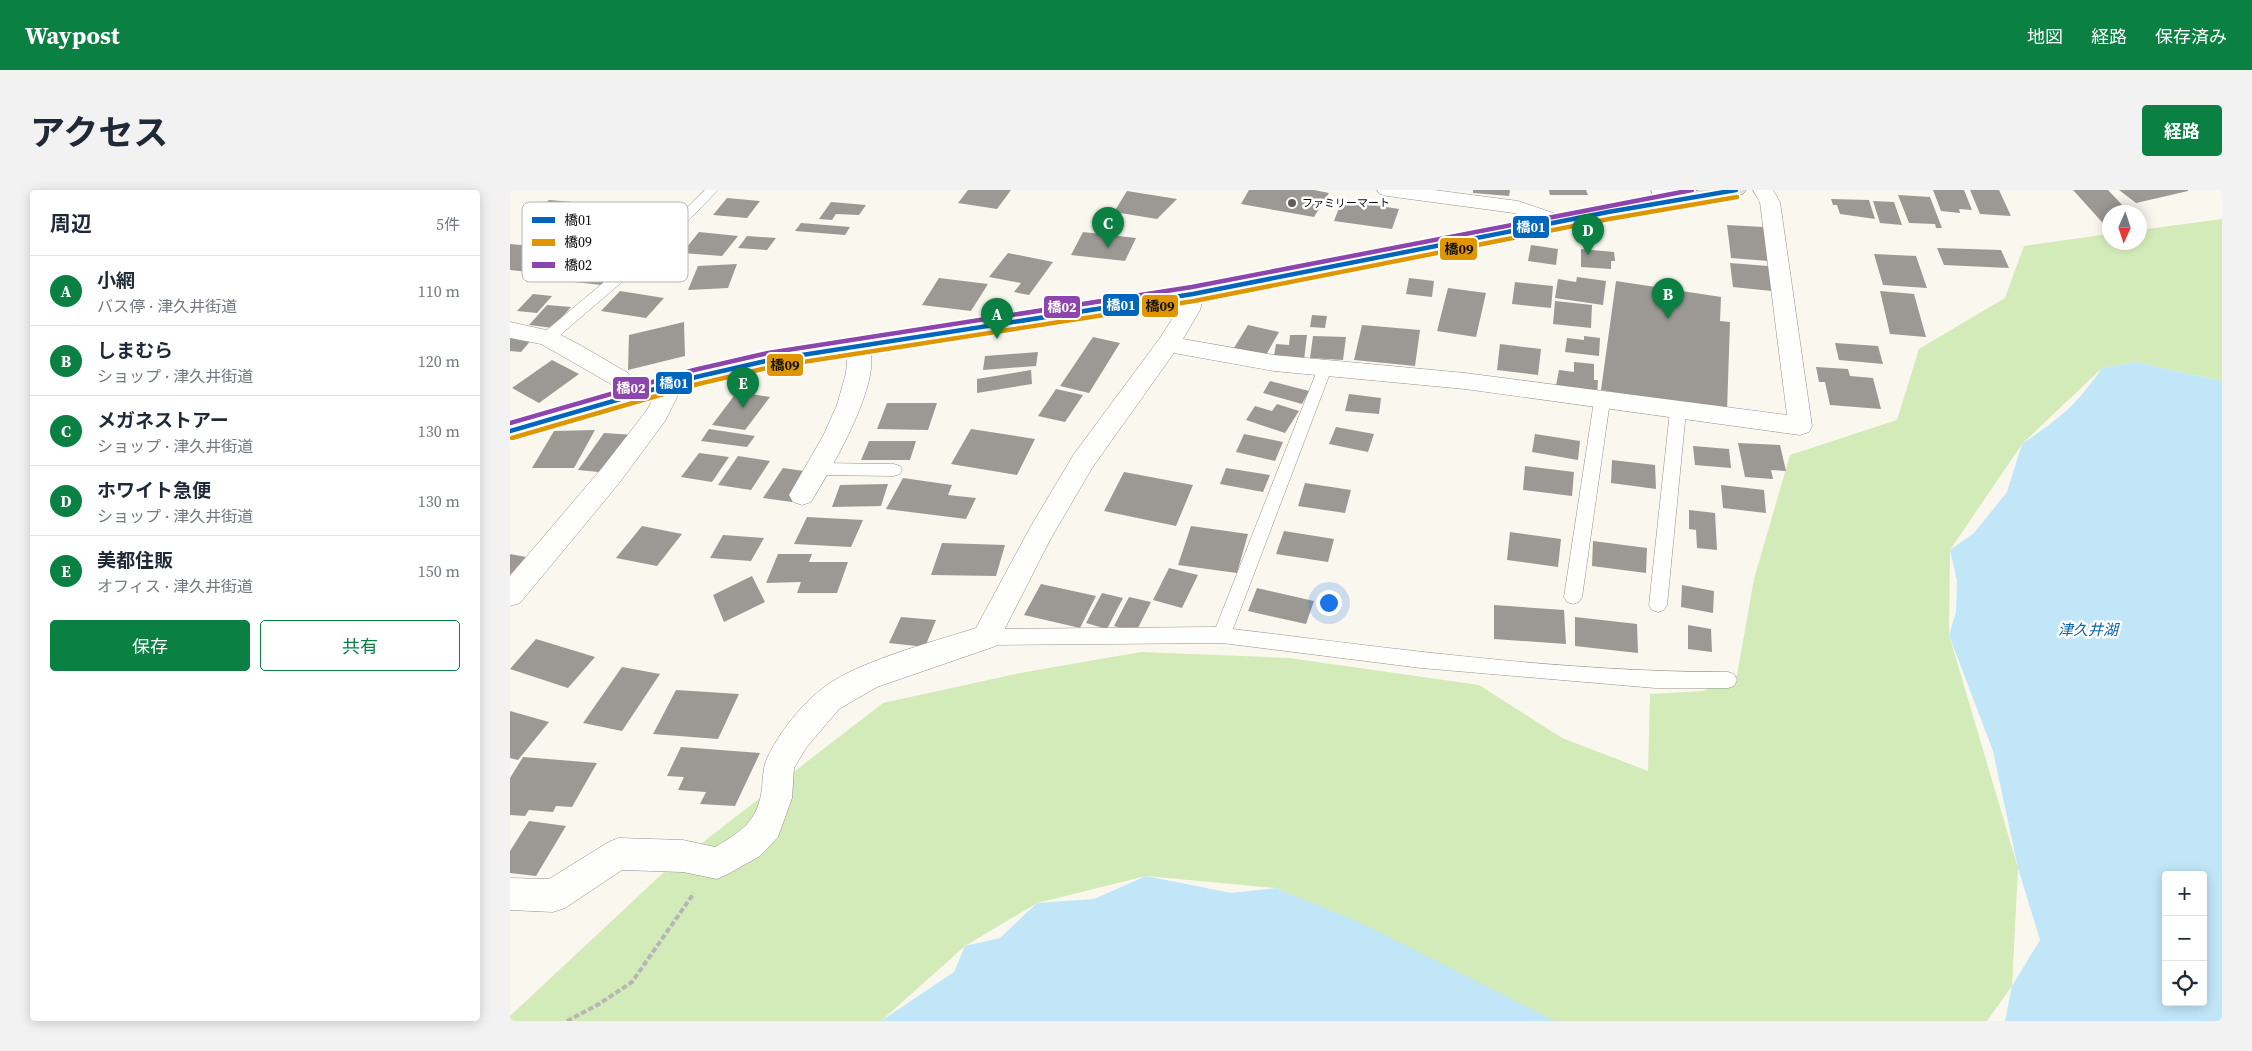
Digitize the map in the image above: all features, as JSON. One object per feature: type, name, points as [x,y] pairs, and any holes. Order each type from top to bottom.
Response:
[{"type":"highway","points":[[510,431],[672,383],[770,360],[1194,294],[1558,222],[1663,196],[1736,190]]},
{"type":"street","points":[[1387,190],[1453,194],[1518,207],[1558,222]]},
{"type":"street","points":[[1168,344],[1274,363],[1465,380],[1602,401],[1800,426],[1770,202],[1763,190]]},
{"type":"street","points":[[510,894],[553,896],[618,854],[684,856],[717,862],[750,845],[767,826],[776,798],[780,765],[795,738],[829,700],[868,677],[986,637],[1040,533],[1083,461],[1168,344],[1189,310],[1194,294]]},
{"type":"street","points":[[510,330],[548,338],[620,380],[628,396]]},
{"type":"street","points":[[802,495],[818,469],[850,404],[858,372],[859,346]]},
{"type":"street","points":[[510,595],[611,475],[657,416],[672,383]]},
{"type":"lane","points":[[688,214],[712,190]]},
{"type":"lane","points":[[548,338],[613,282]]},
{"type":"lane","points":[[1222,635],[1325,368]]},
{"type":"lane","points":[[1573,597],[1602,401]]},
{"type":"lane","points":[[1658,606],[1678,411]]},
{"type":"lane","points":[[818,469],[894,470]]},
{"type":"lane","points":[[986,637],[1222,635],[1421,660],[1655,680],[1728,680]]},
{"type":"path","points":[[567,1021],[599,1004],[632,982],[717,862]]},
{"type":"green space","points":[[2222,219],[2222,381],[2135,362],[2102,368],[2022,444],[1950,550],[1949,635],[2018,868],[2012,986],[1987,1021],[1552,1021],[1276,888],[1146,876],[1037,903],[965,946],[881,1021],[510,1021],[510,1016],[663,873],[883,703],[1020,673],[1141,652],[1289,658],[1479,685],[1562,738],[1648,771],[1650,694],[1703,691],[1737,675],[1754,579],[1790,455],[1897,420],[1919,349],[2005,298],[2024,246],[2102,235],[2102,250],[2147,250],[2147,229]]},
{"type":"water","name":"津久井湖","points":[[2135,362],[2222,381],[2222,1021],[2005,1021],[2012,986],[2040,940],[2018,868],[1993,751],[1949,635],[1956,612],[1957,581],[1950,550],[1974,533],[2007,492],[2022,444],[2047,427],[2084,392],[2102,368]]},
{"type":"water","points":[[1146,876],[1231,893],[1276,888],[1361,923],[1555,1021],[881,1021],[954,972],[965,946],[1000,938],[1037,903],[1094,899]]},
{"type":"building","points":[[968,190],[1011,190],[997,209],[958,203]]},
{"type":"building","points":[[1249,190],[1314,190],[1329,193],[1314,217],[1241,204]]},
{"type":"building","points":[[1473,190],[1510,190],[1509,196],[1473,193]]},
{"type":"building","points":[[1549,190],[1586,190],[1588,195],[1550,195]]},
{"type":"building","points":[[1933,190],[1964,190],[1972,210],[1959,209],[1960,213],[1941,211]]},
{"type":"building","points":[[1970,190],[1999,190],[2011,216],[1980,214]]},
{"type":"building","points":[[2073,190],[2108,190],[2122,205],[2102,205],[2102,222]]},
{"type":"building","points":[[2119,190],[2188,190],[2188,191],[2136,203]]},
{"type":"building","points":[[1127,191],[1177,199],[1157,219],[1114,212]]},
{"type":"building","points":[[1898,195],[1930,197],[1942,228],[1936,228],[1935,224],[1909,223]]},
{"type":"building","points":[[727,198],[760,201],[747,218],[713,215]]},
{"type":"building","points":[[1831,199],[1869,200],[1875,219],[1840,214],[1837,205],[1833,205]]},
{"type":"building","points":[[549,200],[574,202],[547,202]]},
{"type":"building","points":[[1342,200],[1399,209],[1392,229],[1334,221]]},
{"type":"building","points":[[1873,201],[1894,202],[1902,225],[1880,223]]},
{"type":"building","points":[[831,202],[866,205],[859,215],[836,214],[832,220],[819,219]]},
{"type":"building","points":[[801,223],[850,227],[845,235],[795,231]]},
{"type":"building","points":[[1727,225],[1763,227],[1768,261],[1731,258]]},
{"type":"building","points":[[699,232],[738,236],[722,256],[688,253],[688,246]]},
{"type":"building","points":[[1083,232],[1136,238],[1125,261],[1071,255]]},
{"type":"building","points":[[747,236],[776,238],[767,250],[738,248]]},
{"type":"building","points":[[510,244],[522,245],[522,271],[510,270]]},
{"type":"building","points":[[1531,245],[1558,249],[1556,265],[1528,261]]},
{"type":"building","points":[[1937,248],[2001,250],[2009,268],[1944,265]]},
{"type":"building","points":[[1581,249],[1614,252],[1615,261],[1611,261],[1611,269],[1581,267]]},
{"type":"building","points":[[1008,253],[1053,262],[1029,295],[1014,292],[1021,283],[989,277]]},
{"type":"building","points":[[1874,254],[1916,256],[1927,288],[1883,285]]},
{"type":"building","points":[[1730,263],[1768,266],[1772,291],[1733,287]]},
{"type":"building","points":[[737,264],[728,288],[688,290],[698,266]]},
{"type":"building","points":[[1577,277],[1606,281],[1603,305],[1555,298],[1558,279],[1576,282]]},
{"type":"building","points":[[939,278],[988,284],[971,311],[922,305]]},
{"type":"building","points":[[1409,278],[1434,281],[1432,297],[1406,294]]},
{"type":"building","points":[[1616,281],[1721,297],[1720,321],[1730,322],[1727,411],[1601,390]]},
{"type":"building","points":[[574,282],[605,282],[602,285]]},
{"type":"building","points":[[1515,282],[1553,286],[1551,308],[1512,304]]},
{"type":"building","points":[[1448,288],[1486,293],[1476,337],[1437,331]]},
{"type":"building","points":[[620,291],[664,298],[646,318],[601,311]]},
{"type":"building","points":[[1880,291],[1914,294],[1926,337],[1890,334]]},
{"type":"building","points":[[533,294],[552,296],[537,313],[517,311]]},
{"type":"building","points":[[1555,301],[1592,305],[1591,328],[1553,324]]},
{"type":"building","points":[[547,305],[571,307],[553,328],[529,325]]},
{"type":"building","points":[[1312,315],[1327,316],[1325,328],[1310,327]]},
{"type":"building","points":[[684,322],[685,356],[628,370],[629,335]]},
{"type":"building","points":[[1248,325],[1279,332],[1266,355],[1234,348]]},
{"type":"building","points":[[1362,325],[1420,330],[1415,366],[1354,360]]},
{"type":"building","points":[[1290,335],[1307,335],[1304,360],[1287,360],[1287,356],[1274,356],[1276,344],[1289,345]]},
{"type":"building","points":[[510,336],[533,338],[521,352],[510,351]]},
{"type":"building","points":[[1313,336],[1346,337],[1343,360],[1310,358]]},
{"type":"building","points":[[1584,336],[1600,338],[1599,356],[1565,352],[1567,338],[1584,340]]},
{"type":"building","points":[[1093,337],[1120,343],[1089,393],[1060,386]]},
{"type":"building","points":[[1835,343],[1878,346],[1883,364],[1839,360]]},
{"type":"building","points":[[1500,344],[1541,349],[1538,375],[1497,370]]},
{"type":"building","points":[[1038,352],[1036,366],[983,370],[985,356]]},
{"type":"building","points":[[552,360],[579,374],[539,403],[512,388]]},
{"type":"building","points":[[1574,362],[1594,364],[1594,380],[1598,380],[1597,396],[1555,391],[1559,370],[1574,372]]},
{"type":"building","points":[[1816,367],[1848,369],[1850,376],[1873,378],[1881,409],[1830,405],[1825,382],[1819,382]]},
{"type":"building","points":[[1031,370],[1032,384],[977,393],[977,379]]},
{"type":"building","points":[[1270,381],[1309,391],[1302,404],[1263,393]]},
{"type":"building","points":[[1056,389],[1083,395],[1065,422],[1038,416]]},
{"type":"building","points":[[737,392],[770,397],[745,430],[712,425]]},
{"type":"building","points":[[1349,394],[1381,398],[1379,414],[1345,411]]},
{"type":"building","points":[[887,403],[937,403],[928,430],[877,429]]},
{"type":"building","points":[[1277,404],[1299,411],[1285,433],[1246,420],[1255,406],[1272,411]]},
{"type":"building","points":[[1336,427],[1374,434],[1368,452],[1329,444]]},
{"type":"building","points":[[709,429],[755,436],[747,447],[701,441]]},
{"type":"building","points":[[971,429],[1035,439],[1017,475],[951,464]]},
{"type":"building","points":[[595,430],[574,468],[532,468],[554,431]]},
{"type":"building","points":[[604,433],[635,435],[609,473],[578,470]]},
{"type":"building","points":[[1244,434],[1283,442],[1275,461],[1236,452]]},
{"type":"building","points":[[1535,434],[1580,441],[1578,460],[1532,452]]},
{"type":"building","points":[[869,441],[916,441],[910,460],[861,460]]},
{"type":"building","points":[[1738,443],[1780,445],[1786,471],[1771,470],[1773,479],[1745,477]]},
{"type":"building","points":[[1693,446],[1729,449],[1731,468],[1695,465]]},
{"type":"building","points":[[699,453],[729,457],[712,482],[681,477]]},
{"type":"building","points":[[738,456],[770,461],[751,490],[718,485]]},
{"type":"building","points":[[1612,460],[1655,465],[1656,489],[1611,483]]},
{"type":"building","points":[[1525,466],[1574,472],[1572,496],[1523,490]]},
{"type":"building","points":[[783,468],[811,472],[792,502],[763,498]]},
{"type":"building","points":[[1226,468],[1270,475],[1263,492],[1220,484]]},
{"type":"building","points":[[1124,472],[1193,485],[1176,526],[1104,511]]},
{"type":"building","points":[[903,478],[952,485],[948,495],[976,498],[966,519],[886,509]]},
{"type":"building","points":[[1305,483],[1351,490],[1345,513],[1298,506]]},
{"type":"building","points":[[888,484],[881,506],[832,507],[840,485]]},
{"type":"building","points":[[1721,485],[1764,490],[1766,513],[1723,508]]},
{"type":"building","points":[[1689,510],[1715,513],[1717,550],[1697,548],[1696,530],[1689,529]]},
{"type":"building","points":[[807,517],[863,520],[851,547],[794,544]]},
{"type":"building","points":[[642,526],[682,534],[657,566],[616,558]]},
{"type":"building","points":[[1191,526],[1248,534],[1237,573],[1178,565]]},
{"type":"building","points":[[1284,531],[1334,539],[1328,562],[1276,554]]},
{"type":"building","points":[[1510,532],[1561,539],[1558,567],[1507,560]]},
{"type":"building","points":[[723,535],[764,538],[751,561],[710,558]]},
{"type":"building","points":[[1593,541],[1647,548],[1646,573],[1592,566]]},
{"type":"building","points":[[942,543],[1005,545],[996,576],[931,575]]},
{"type":"building","points":[[510,554],[526,557],[510,575]]},
{"type":"building","points":[[778,554],[812,554],[809,562],[848,562],[837,593],[797,593],[801,582],[766,583]]},
{"type":"building","points":[[1169,568],[1198,575],[1182,608],[1153,600]]},
{"type":"building","points":[[752,576],[765,602],[724,622],[713,595]]},
{"type":"building","points":[[1041,584],[1096,596],[1080,628],[1024,615]]},
{"type":"building","points":[[1682,585],[1714,591],[1713,613],[1681,607]]},
{"type":"building","points":[[1257,588],[1314,601],[1306,624],[1248,611]]},
{"type":"building","points":[[1102,593],[1123,598],[1107,629],[1086,623]]},
{"type":"building","points":[[1129,597],[1151,602],[1136,632],[1114,626]]},
{"type":"building","points":[[1494,605],[1564,610],[1566,644],[1494,639]]},
{"type":"building","points":[[901,617],[936,620],[925,647],[889,643]]},
{"type":"building","points":[[1575,617],[1637,624],[1638,653],[1575,646]]},
{"type":"building","points":[[1688,625],[1711,629],[1712,652],[1688,649]]},
{"type":"building","points":[[536,639],[595,657],[568,688],[510,669]]},
{"type":"building","points":[[622,667],[660,674],[622,731],[583,723]]},
{"type":"building","points":[[676,690],[739,694],[718,739],[653,734]]},
{"type":"building","points":[[510,711],[549,722],[518,760],[510,758]]},
{"type":"building","points":[[681,747],[760,753],[735,806],[700,804],[706,792],[678,790],[684,777],[667,776]]},
{"type":"building","points":[[523,757],[597,763],[572,807],[556,806],[553,812],[529,810],[525,816],[510,815],[510,778]]},
{"type":"building","points":[[529,821],[566,826],[536,876],[510,873],[510,851]]},
{"type":"transit line","name":"橋02","points":[[510,423],[694,370],[768,353],[1192,287],[1692,190]]},
{"type":"transit line","name":"橋01","points":[[510,431],[696,377],[770,360],[1193,294],[1608,212],[1736,190]]},
{"type":"transit line","name":"橋09","points":[[512,438],[698,384],[771,367],[1194,301],[1609,219],[1737,197]]},
{"type":"place","name":"ファミリーマート","points":[[1292,203]]},
{"type":"place","name":"メガネストアー","points":[[1108,248]]},
{"type":"place","name":"ホワイト急便","points":[[1588,255]]},
{"type":"place","name":"しまむら","points":[[1668,319]]},
{"type":"place","name":"小網","points":[[997,339]]},
{"type":"place","name":"美都住販","points":[[743,408]]}]
